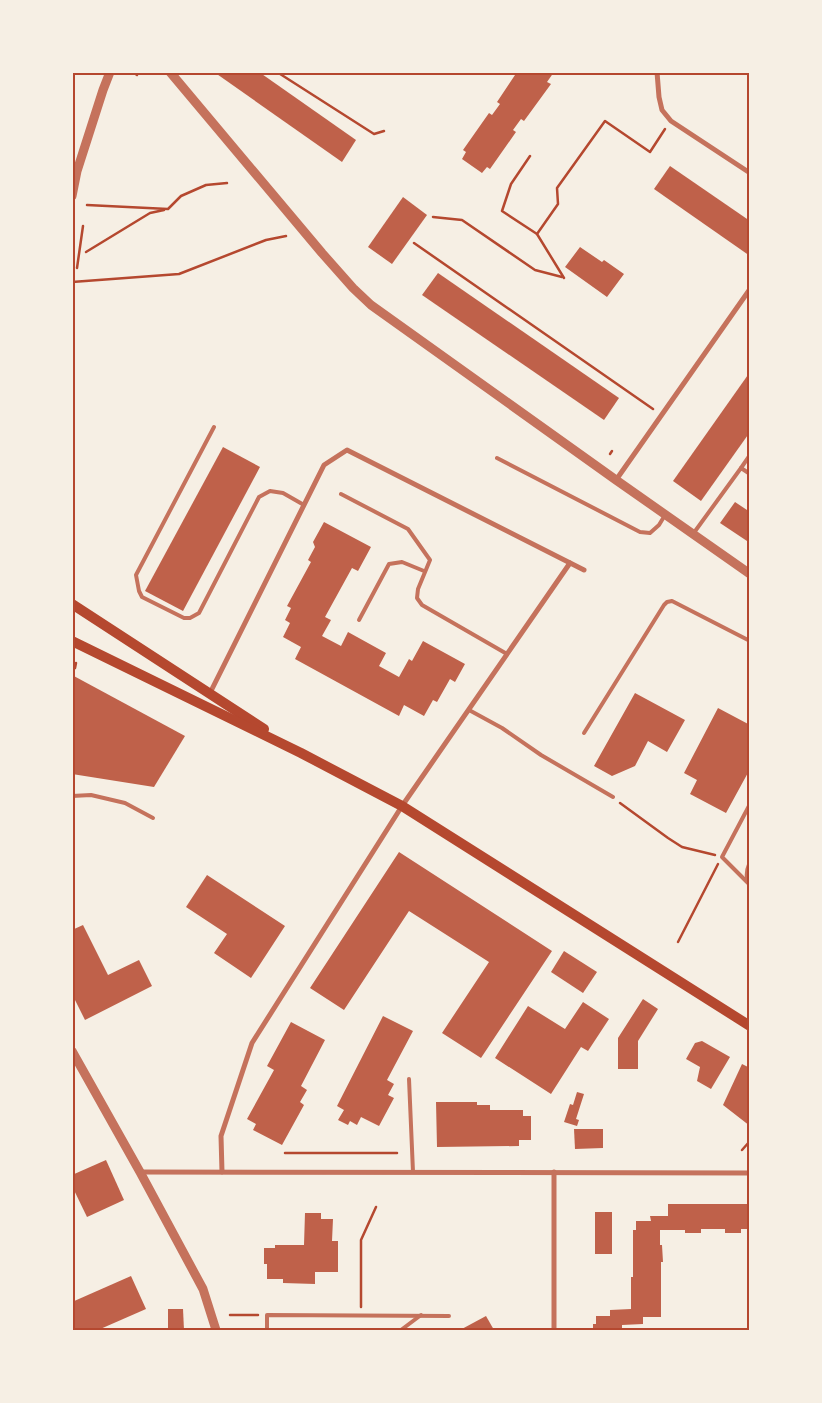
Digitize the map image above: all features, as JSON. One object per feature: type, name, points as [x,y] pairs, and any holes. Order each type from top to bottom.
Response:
[{"type":"main road","points":[[72,604],[301,753]]},
{"type":"main road","points":[[72,641],[301,753],[402,806],[750,1026]]},
{"type":"street","points":[[72,196],[76,171],[110,72]]},
{"type":"street","points":[[170,72],[353,288],[371,305],[750,574]]},
{"type":"street","points":[[657,72],[658,97],[662,110],[671,121],[750,173]]},
{"type":"street","points":[[616,480],[750,289]]},
{"type":"street","points":[[210,693],[324,465],[347,450],[584,570]]},
{"type":"street","points":[[222,1172],[221,1136],[252,1043],[402,806],[570,563]]},
{"type":"street","points":[[749,884],[748,873],[750,863]]},
{"type":"street","points":[[72,1052],[203,1289],[216,1330]]},
{"type":"street","points":[[140,1172],[750,1173]]},
{"type":"street","points":[[554,1172],[554,1330]]},
{"type":"lane","points":[[214,427],[136,575],[142,597],[184,618],[190,618],[199,613],[258,496],[270,491],[283,493],[304,505]]},
{"type":"lane","points":[[693,534],[750,454]]},
{"type":"lane","points":[[497,458],[640,532],[650,533],[665,514]]},
{"type":"lane","points":[[741,468],[750,474]]},
{"type":"lane","points":[[341,494],[408,529],[430,560],[418,589],[417,598],[422,605],[507,654]]},
{"type":"lane","points":[[359,620],[389,564],[402,562],[424,571]]},
{"type":"lane","points":[[584,733],[667,602],[672,601],[750,641]]},
{"type":"lane","points":[[469,710],[502,728],[541,755],[613,797]]},
{"type":"lane","points":[[72,796],[90,795],[126,803],[153,818]]},
{"type":"lane","points":[[749,884],[722,856],[750,804]]},
{"type":"lane","points":[[409,1079],[413,1172]]},
{"type":"lane","points":[[268,1330],[267,1315],[449,1316]]},
{"type":"lane","points":[[401,1330],[421,1316]]},
{"type":"path","points":[[277,72],[374,134],[384,131]]},
{"type":"path","points":[[537,234],[558,204],[557,188],[605,121],[650,152],[671,121]]},
{"type":"path","points":[[432,217],[462,220],[535,270],[564,278],[537,234],[502,211],[511,184],[530,156]]},
{"type":"path","points":[[86,252],[150,213],[168,209],[181,196],[206,185],[227,183]]},
{"type":"path","points":[[87,205],[168,209]]},
{"type":"path","points":[[77,268],[83,226]]},
{"type":"path","points":[[72,282],[179,274],[266,240],[286,236]]},
{"type":"path","points":[[414,243],[662,415]]},
{"type":"path","points":[[72,666],[75,668],[76,663]]},
{"type":"path","points":[[613,797],[682,847],[722,856],[678,942]]},
{"type":"path","points":[[742,1150],[750,1141]]},
{"type":"path","points":[[285,1153],[397,1153]]},
{"type":"path","points":[[361,1316],[362,1240],[376,1207]]},
{"type":"path","points":[[230,1315],[267,1315]]},
{"type":"building","points":[[214,72],[259,72],[356,140],[342,162]]},
{"type":"building","points":[[517,72],[554,72],[547,82],[551,84],[524,121],[521,119],[513,130],[516,132],[490,169],[487,167],[482,173],[462,159],[466,152],[463,150],[489,113],[492,115],[500,104],[497,102]]},
{"type":"building","points":[[670,166],[750,221],[750,256],[654,189]]},
{"type":"building","points":[[403,197],[427,215],[392,264],[368,247]]},
{"type":"building","points":[[580,247],[624,274],[607,297],[565,267]]},
{"type":"building","points":[[438,273],[619,398],[604,420],[422,295]]},
{"type":"building","points":[[750,372],[750,432],[701,501],[673,481]]},
{"type":"building","points":[[223,447],[260,467],[183,611],[145,591]]},
{"type":"building","points":[[735,502],[750,512],[750,543],[720,523]]},
{"type":"building","points":[[324,522],[371,547],[358,571],[352,568],[325,617],[331,620],[322,636],[341,646],[348,632],[386,653],[379,666],[399,677],[409,659],[412,661],[423,641],[465,664],[455,682],[450,679],[437,702],[433,700],[424,716],[404,705],[399,716],[295,659],[301,647],[283,637],[290,623],[285,620],[291,608],[287,606],[311,562],[308,560],[315,547],[313,542]]},
{"type":"building","points":[[72,675],[185,736],[154,787],[72,774]]},
{"type":"building","points":[[635,693],[685,720],[667,752],[648,741],[635,766],[612,776],[594,766]]},
{"type":"building","points":[[718,708],[750,725],[750,769],[726,813],[690,794],[697,780],[684,773]]},
{"type":"building","points":[[399,852],[552,951],[481,1058],[442,1033],[489,962],[409,911],[344,1010],[310,988]]},
{"type":"building","points":[[207,875],[285,926],[251,978],[214,953],[227,934],[186,907]]},
{"type":"building","points":[[83,925],[108,975],[139,960],[152,986],[85,1020],[72,994],[72,930]]},
{"type":"building","points":[[564,951],[597,972],[583,993],[551,972]]},
{"type":"building","points":[[643,999],[658,1009],[638,1041],[638,1069],[618,1069],[618,1038]]},
{"type":"building","points":[[583,1002],[609,1019],[588,1051],[581,1047],[551,1094],[495,1058],[528,1006],[565,1029]]},
{"type":"building","points":[[383,1016],[413,1031],[387,1080],[394,1084],[388,1095],[394,1098],[379,1126],[361,1117],[357,1125],[350,1121],[348,1125],[338,1120],[344,1110],[337,1106]]},
{"type":"building","points":[[291,1022],[325,1040],[301,1086],[307,1090],[300,1102],[304,1105],[282,1145],[253,1130],[256,1124],[247,1119],[274,1070],[267,1066]]},
{"type":"building","points":[[702,1041],[730,1057],[711,1089],[697,1081],[700,1067],[686,1059],[695,1043]]},
{"type":"building","points":[[742,1064],[750,1068],[750,1126],[723,1105]]},
{"type":"building","points":[[577,1092],[584,1094],[576,1119],[579,1120],[577,1126],[564,1122],[570,1104],[573,1105]]},
{"type":"building","points":[[436,1102],[477,1102],[477,1105],[490,1105],[490,1110],[523,1110],[523,1116],[531,1116],[531,1140],[519,1140],[519,1146],[437,1147]]},
{"type":"building","points":[[574,1129],[603,1129],[603,1148],[575,1149]]},
{"type":"building","points":[[106,1160],[124,1200],[87,1217],[72,1186],[72,1175]]},
{"type":"building","points":[[668,1204],[750,1204],[750,1229],[741,1229],[741,1233],[725,1233],[725,1229],[701,1229],[701,1233],[685,1233],[685,1230],[660,1230],[663,1262],[661,1262],[661,1317],[643,1317],[643,1324],[622,1325],[622,1330],[593,1330],[593,1324],[596,1324],[596,1316],[610,1316],[610,1310],[631,1309],[633,1230],[636,1230],[636,1221],[651,1221],[650,1216],[668,1216]]},
{"type":"building","points":[[595,1212],[612,1212],[612,1254],[595,1254]]},
{"type":"building","points":[[305,1213],[321,1213],[321,1219],[333,1219],[332,1241],[338,1241],[338,1272],[315,1272],[315,1284],[283,1283],[283,1279],[267,1279],[267,1264],[264,1264],[264,1248],[275,1248],[275,1245],[304,1245]]},
{"type":"building","points":[[131,1276],[146,1309],[98,1330],[72,1330],[72,1302]]},
{"type":"building","points":[[168,1309],[183,1309],[184,1330],[168,1330]]},
{"type":"building","points":[[486,1316],[494,1330],[460,1330]]}]
